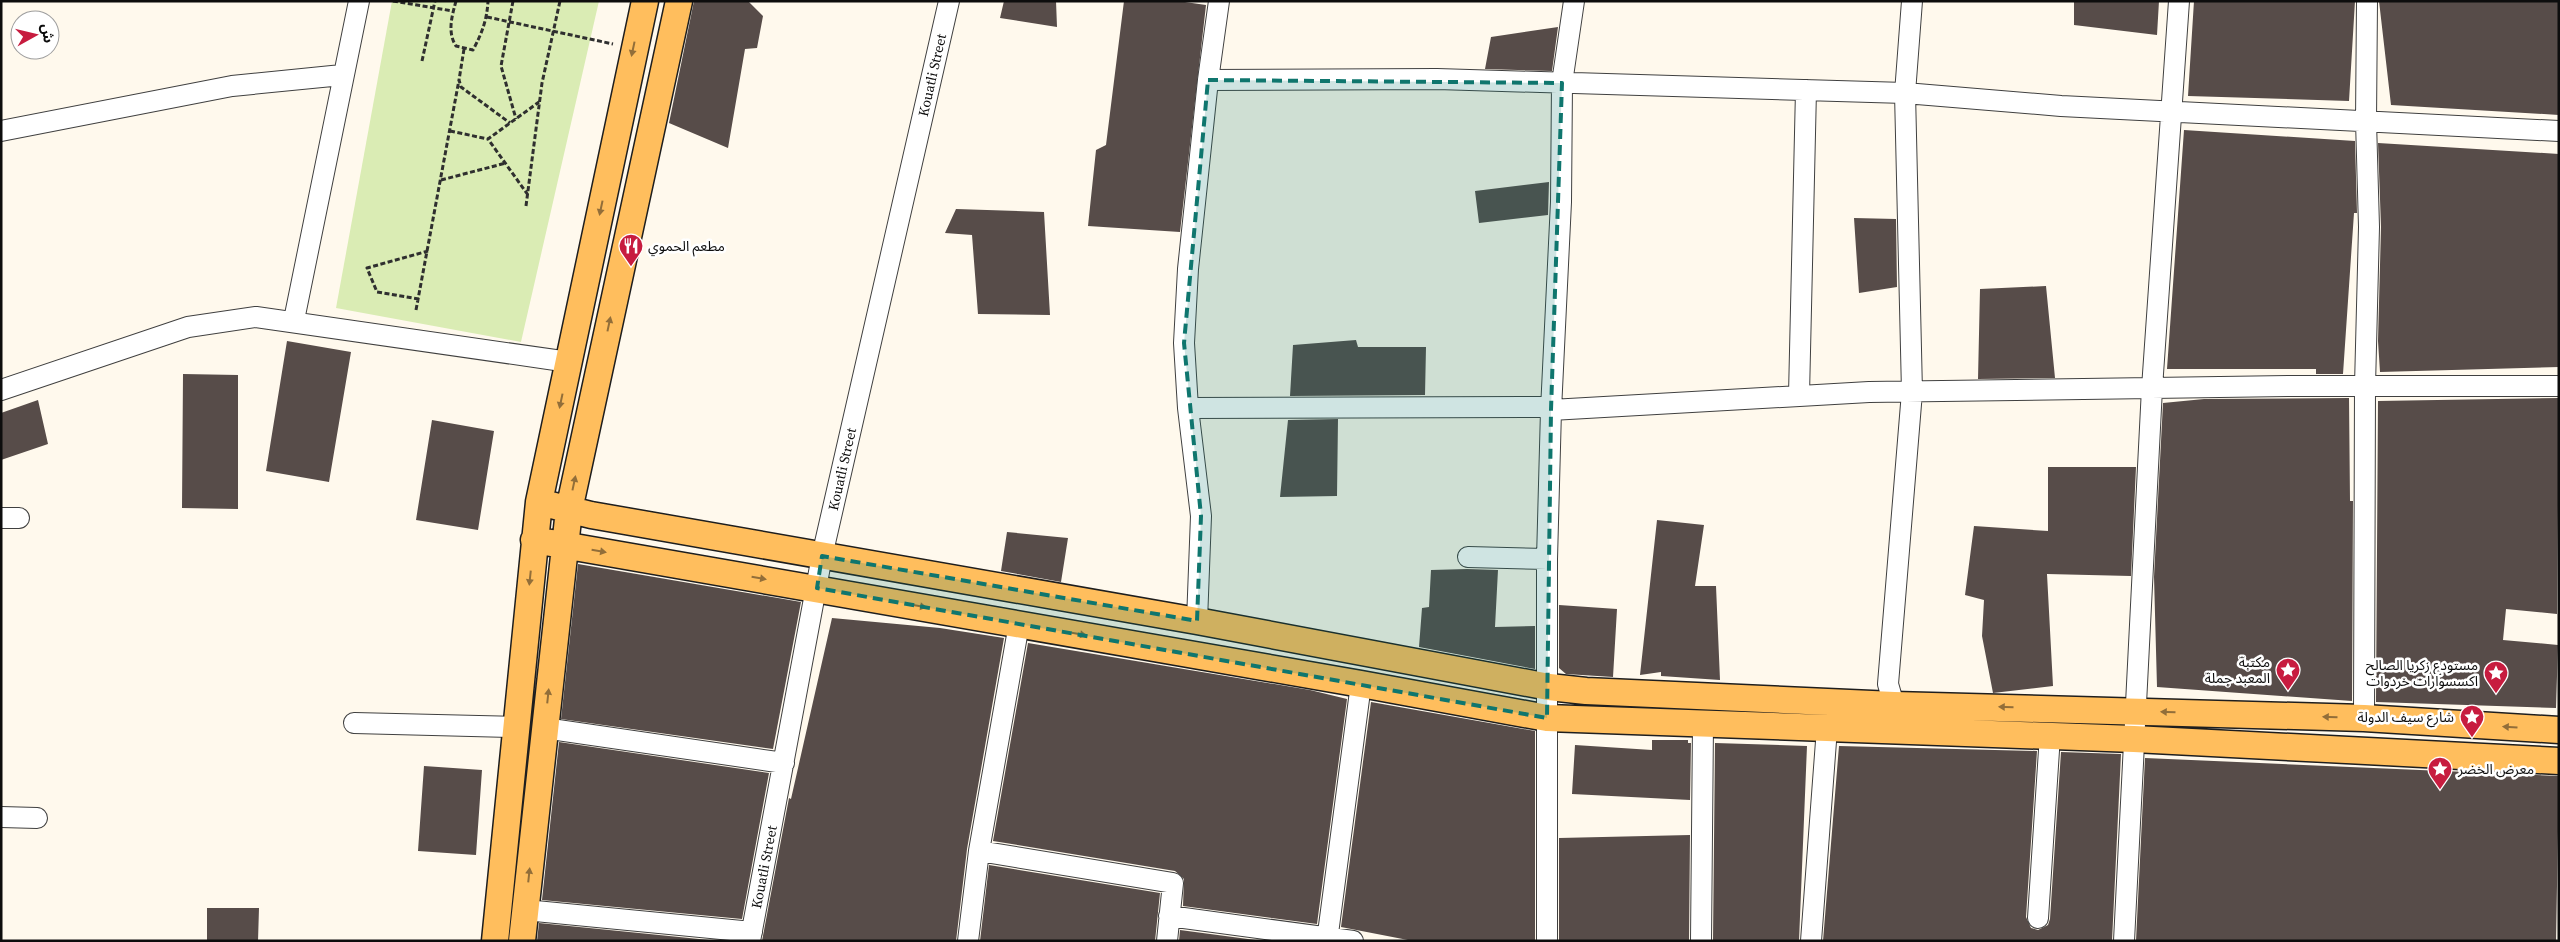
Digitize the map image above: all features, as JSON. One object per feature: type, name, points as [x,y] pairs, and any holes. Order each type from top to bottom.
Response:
[{"type":"main road","points":[[495,941],[539,502],[644,1]]},
{"type":"main road","points":[[522,941],[568,510],[679,1]]},
{"type":"main road","points":[[539,502],[568,510],[1197,621],[1549,687],[1586,692],[1894,704],[2364,718],[2559,730]]},
{"type":"main road","points":[[534,540],[817,588],[1547,718],[2134,739],[2559,761]]},
{"type":"street","points":[[294,320],[342,75],[359,1]]},
{"type":"street","name":"Kouatli Street","points":[[751,936],[822,556],[949,1]]},
{"type":"street","points":[[1197,621],[1201,516],[1188,408],[1184,343],[1188,269],[1218,1]]},
{"type":"street","points":[[1547,941],[1547,718],[1549,687],[1547,559],[1551,410],[1561,202],[1562,83],[1574,1]]},
{"type":"street","points":[[1894,704],[1888,684],[1912,392],[1905,93],[1912,1]]},
{"type":"street","points":[[2124,941],[2152,388],[2173,111],[2179,1]]},
{"type":"street","points":[[2364,718],[2364,386],[2369,226],[2366,121],[2367,1]]},
{"type":"street","points":[[1,131],[232,86],[342,75]]},
{"type":"street","points":[[1208,80],[1437,79],[1905,93],[2061,106],[2559,131]]},
{"type":"street","points":[[1799,395],[1806,90]]},
{"type":"street","points":[[1,390],[188,327],[256,316],[294,320],[569,362]]},
{"type":"street","points":[[1188,408],[1540,407],[1551,410],[1799,395],[1912,392],[2364,386],[2559,386]]},
{"type":"street","points":[[1468,557],[1547,559]]},
{"type":"street","points":[[968,941],[978,851],[1019,624]]},
{"type":"street","points":[[1327,939],[1361,684]]},
{"type":"street","points":[[354,723],[515,727]]},
{"type":"street","points":[[1701,941],[1703,724]]},
{"type":"street","points":[[544,728],[784,763]]},
{"type":"street","points":[[1812,941],[1827,728]]},
{"type":"street","points":[[2038,918],[2050,736]]},
{"type":"street","points":[[1,817],[37,818]]},
{"type":"street","points":[[978,851],[1173,883],[1167,941]]},
{"type":"street","points":[[525,910],[751,936]]},
{"type":"street","points":[[1169,916],[1327,939],[1353,941]]},
{"type":"path","points":[[393,1],[454,11]]},
{"type":"path","points":[[422,61],[436,1]]},
{"type":"path","points":[[456,1],[451,38],[456,46],[473,50],[482,34],[487,17],[488,1]]},
{"type":"path","points":[[513,1],[501,66],[516,119]]},
{"type":"path","points":[[526,206],[540,102],[560,1]]},
{"type":"path","points":[[487,17],[633,49]]},
{"type":"path","points":[[416,310],[464,49]]},
{"type":"path","points":[[459,80],[461,88],[510,123]]},
{"type":"path","points":[[488,139],[540,102]]},
{"type":"path","points":[[450,132],[488,139],[528,195]]},
{"type":"path","points":[[441,180],[506,163]]},
{"type":"path","points":[[418,299],[377,292],[367,268],[428,251]]},
{"type":"highlighted area","points":[[1208,80],[1562,83],[1551,410],[1547,718],[817,588],[822,556],[1197,621],[1201,516],[1184,343]]},
{"type":"green space","points":[[392,1],[599,1],[521,342],[336,308]]},
{"type":"building","points":[[694,1],[748,1],[763,16],[757,48],[745,49],[728,148],[669,123]]},
{"type":"building","points":[[1004,1],[1056,1],[1057,27],[1000,18]]},
{"type":"building","points":[[1124,1],[1178,1],[1206,5],[1180,232],[1088,226],[1096,150],[1106,145]]},
{"type":"building","points":[[2074,1],[2159,1],[2157,35],[2074,25]]},
{"type":"building","points":[[2194,1],[2355,1],[2349,101],[2188,96]]},
{"type":"building","points":[[2379,1],[2559,1],[2559,115],[2391,105]]},
{"type":"building","points":[[1558,27],[1552,71],[1485,69],[1491,37]]},
{"type":"building","points":[[2184,130],[2355,141],[2357,213],[2354,213],[2343,374],[2316,374],[2316,369],[2167,369]]},
{"type":"building","points":[[2378,143],[2559,154],[2559,367],[2380,372],[2378,341],[2381,227]]},
{"type":"building","points":[[1549,182],[1548,215],[1479,223],[1475,191]]},
{"type":"building","points":[[956,209],[1044,212],[1050,315],[978,314],[972,235],[945,233]]},
{"type":"building","points":[[1854,218],[1896,219],[1897,287],[1859,293]]},
{"type":"building","points":[[2046,286],[2055,378],[1978,379],[1980,289]]},
{"type":"building","points":[[1356,340],[1358,347],[1426,347],[1425,395],[1290,396],[1293,345]]},
{"type":"building","points":[[287,341],[351,352],[329,482],[266,471]]},
{"type":"building","points":[[183,374],[238,375],[238,509],[182,508]]},
{"type":"building","points":[[2349,398],[2350,501],[2353,501],[2352,701],[2157,687],[2154,577],[2163,403],[2204,399]]},
{"type":"building","points":[[2559,398],[2557,614],[2506,609],[2503,640],[2558,645],[2556,708],[2376,702],[2378,401]]},
{"type":"building","points":[[38,400],[48,444],[1,460],[1,413]]},
{"type":"building","points":[[1338,419],[1337,496],[1280,497],[1288,420]]},
{"type":"building","points":[[432,420],[494,431],[478,530],[416,520]]},
{"type":"building","points":[[2048,467],[2136,467],[2131,576],[2047,574],[2053,686],[1993,693],[1982,636],[1984,600],[1965,595],[1974,526],[2048,531]]},
{"type":"building","points":[[1657,520],[1704,525],[1695,586],[1716,586],[1720,680],[1661,676],[1661,672],[1640,675]]},
{"type":"building","points":[[1007,532],[1068,538],[1061,582],[1001,571]]},
{"type":"building","points":[[578,564],[801,602],[773,749],[561,719]]},
{"type":"building","points":[[1431,570],[1498,570],[1495,627],[1535,626],[1535,669],[1419,647],[1422,608],[1429,607]]},
{"type":"building","points":[[1559,605],[1617,609],[1613,677],[1566,674],[1559,668]]},
{"type":"building","points":[[832,618],[940,628],[1004,638],[967,849],[956,941],[762,941],[789,798],[791,799]]},
{"type":"building","points":[[1028,643],[1310,690],[1347,699],[1317,924],[1183,906],[1184,879],[1175,871],[993,841]]},
{"type":"building","points":[[1371,702],[1535,731],[1535,941],[1413,941],[1341,927]]},
{"type":"building","points":[[1652,740],[1688,740],[1688,743],[1691,743],[1690,800],[1572,794],[1575,745],[1652,750]]},
{"type":"building","points":[[559,742],[769,773],[742,919],[542,900]]},
{"type":"building","points":[[1715,743],[1807,746],[1799,941],[1713,941]]},
{"type":"building","points":[[1839,746],[2037,751],[2026,917],[2031,928],[2038,930],[2048,925],[2050,919],[2061,752],[2121,754],[2112,941],[1823,941]]},
{"type":"building","points":[[2145,758],[2559,776],[2556,941],[2136,941]]},
{"type":"building","points":[[424,766],[482,770],[476,855],[418,851]]},
{"type":"building","points":[[1690,835],[1689,941],[1559,941],[1559,838]]},
{"type":"building","points":[[989,865],[1160,893],[1155,941],[980,941]]},
{"type":"building","points":[[207,908],[259,908],[258,941],[207,941]]},
{"type":"building","points":[[539,923],[719,941],[537,941]]},
{"type":"building","points":[[1180,930],[1263,941],[1179,941]]},
{"type":"place","name":"مطعم الحموي","points":[[631,267]]},
{"type":"place","name":"مكتبة المعبد جملة","points":[[2288,691]]},
{"type":"place","name":"مستودع زكريا الصالح اكسسوارات خردوات","points":[[2496,694]]},
{"type":"place","name":"شارع سيف الدولة","points":[[2472,738]]},
{"type":"place","name":"معرض الخضر","points":[[2440,790]]}]
